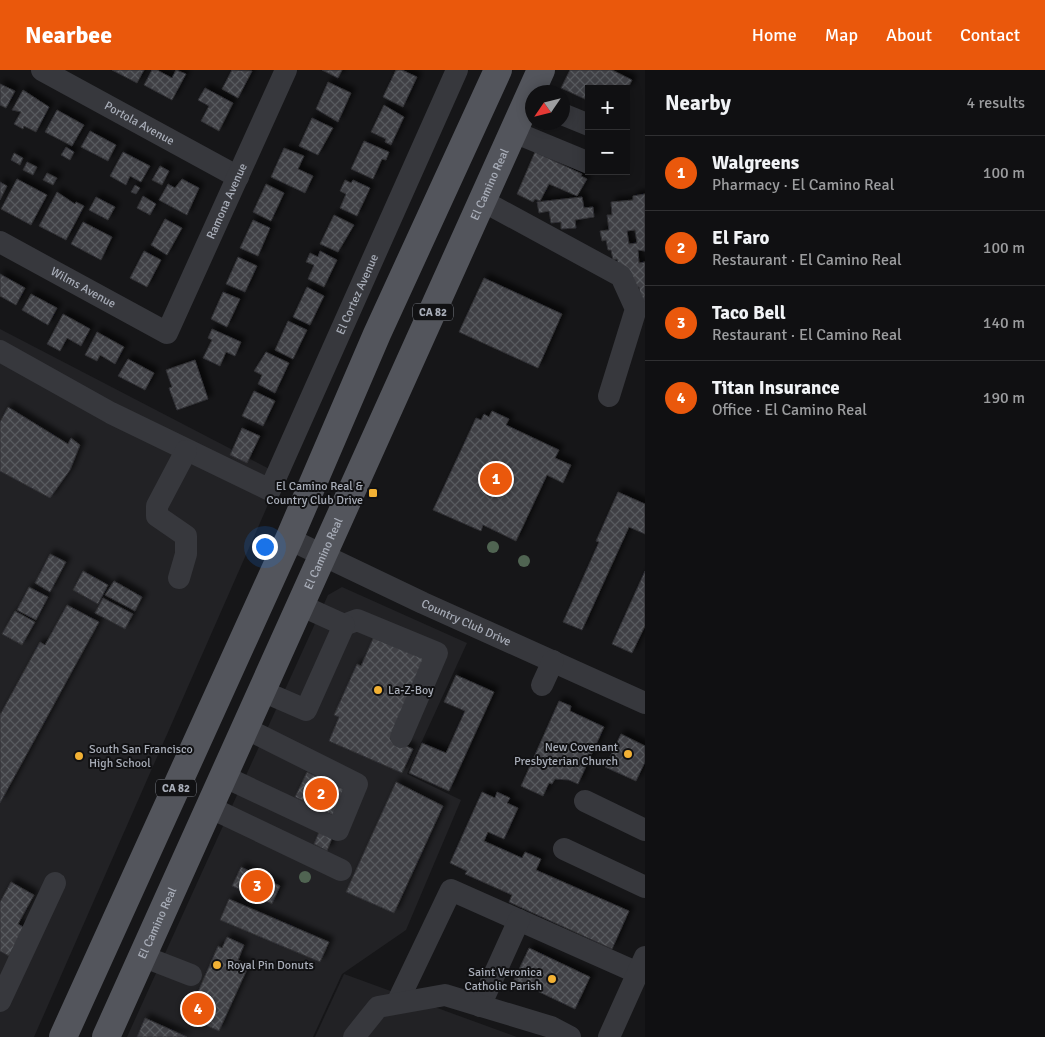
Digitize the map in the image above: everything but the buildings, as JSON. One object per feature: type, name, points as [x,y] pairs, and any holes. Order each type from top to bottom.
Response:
[{"type":"main road","name":"CA 82","points":[[64,1037],[289,538],[377,334],[498,70]]},
{"type":"main road","name":"El Camino Real","points":[[536,85],[541,70]]},
{"type":"main road","name":"El Camino Real","points":[[106,1037],[482,202],[525,111]]},
{"type":"street","name":"Portola Avenue","points":[[42,70],[238,177]]},
{"type":"street","name":"Ramona Avenue","points":[[167,333],[286,70]]},
{"type":"street","name":"El Cortez Avenue","points":[[186,451],[270,490],[458,70]]},
{"type":"street","points":[[570,117],[585,123]]},
{"type":"street","points":[[514,132],[585,161]]},
{"type":"street","points":[[482,202],[621,276],[636,309],[609,396]]},
{"type":"street","name":"Wilms Avenue","points":[[0,242],[167,333]]},
{"type":"street","points":[[0,351],[111,413],[186,451],[157,506],[157,516],[186,536],[186,554],[179,578]]},
{"type":"street","name":"Country Club Drive","points":[[289,538],[423,604],[645,703]]},
{"type":"street","points":[[300,605],[344,625]]},
{"type":"street","points":[[262,691],[306,710],[344,625],[357,620],[437,653],[401,737]]},
{"type":"street","points":[[542,685],[553,661]]},
{"type":"street","points":[[223,776],[338,830],[358,784],[245,728]]},
{"type":"street","points":[[585,801],[645,830]]},
{"type":"street","points":[[209,807],[341,870]]},
{"type":"street","points":[[564,849],[645,887]]},
{"type":"street","points":[[0,1001],[55,883]]},
{"type":"street","points":[[397,1003],[451,890],[519,920],[641,965],[609,1037]]},
{"type":"street","points":[[480,1006],[519,920]]},
{"type":"street","points":[[142,956],[191,975]]},
{"type":"street","points":[[354,1037],[378,1007],[445,995],[551,1027],[570,1037]]},
{"type":"shaded area","name":"South San Francisco High School","points":[[0,329],[281,475],[34,1037],[0,1037]]},
{"type":"shaded area","points":[[342,587],[467,643],[407,774],[461,800],[406,930],[342,974],[313,1037],[127,1037],[328,595]]},
{"type":"shaded area","points":[[344,974],[517,1037],[315,1037]]},
{"type":"place","name":"Walgreens","points":[[496,479]]},
{"type":"place","name":"El Camino Real & Country Club Drive","points":[[373,493]]},
{"type":"place","name":"La-Z-Boy","points":[[378,690]]},
{"type":"place","name":"New Covenant Presbyterian Church","points":[[628,754]]},
{"type":"place","name":"South San Francisco High School","points":[[79,756]]},
{"type":"place","name":"El Faro","points":[[321,794]]},
{"type":"place","name":"Taco Bell","points":[[257,886]]},
{"type":"place","name":"Royal Pin Donuts","points":[[217,965]]},
{"type":"place","name":"Saint Veronica Catholic Parish","points":[[552,979]]},
{"type":"place","name":"Titan Insurance","points":[[198,1009]]}]
